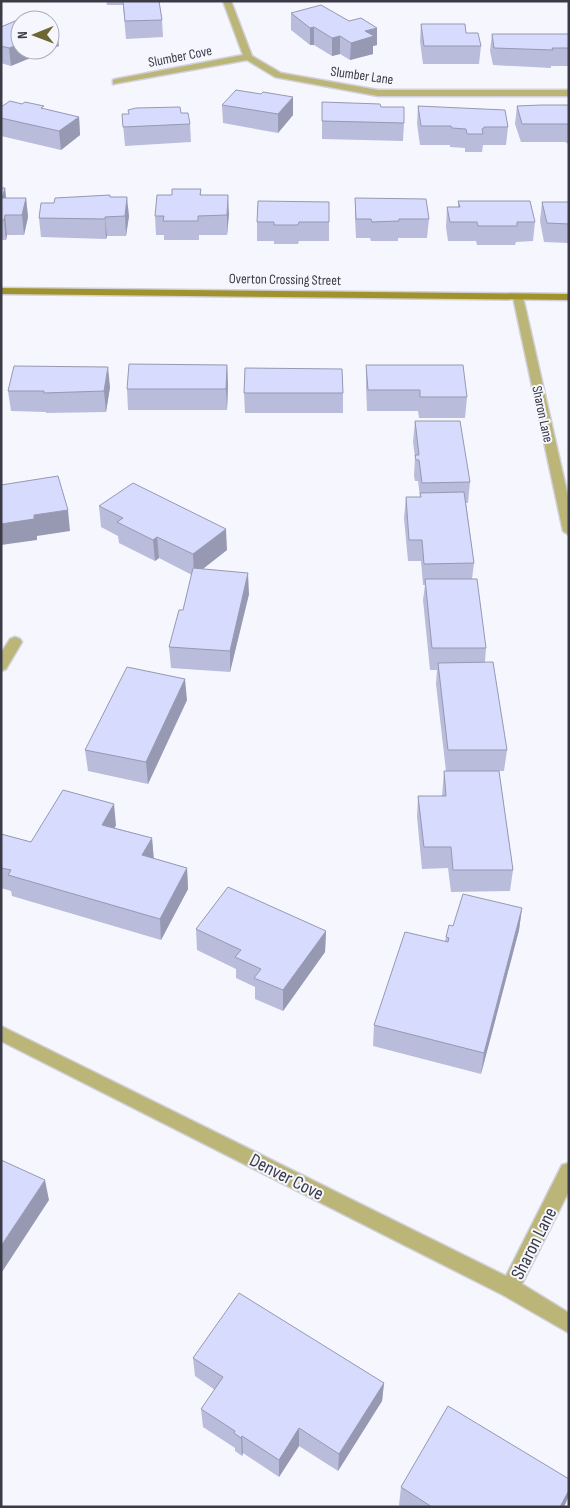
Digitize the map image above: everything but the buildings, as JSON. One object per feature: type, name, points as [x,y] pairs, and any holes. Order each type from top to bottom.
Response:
[{"type":"street","points":[[227,1],[248,57]]},
{"type":"street","name":"Slumber Cove","points":[[116,82],[248,57]]},
{"type":"street","name":"Slumber Lane","points":[[248,57],[278,75],[378,93],[569,93]]},
{"type":"street","name":"Overton Crossing Street","points":[[1,291],[569,297]]},
{"type":"street","name":"Sharon Lane","points":[[518,297],[569,531]]},
{"type":"street","points":[[1,666],[15,642]]},
{"type":"street","name":"Denver Cove","points":[[1,1032],[510,1288],[569,1324]]},
{"type":"street","name":"Sharon Lane","points":[[510,1288],[569,1171]]}]
